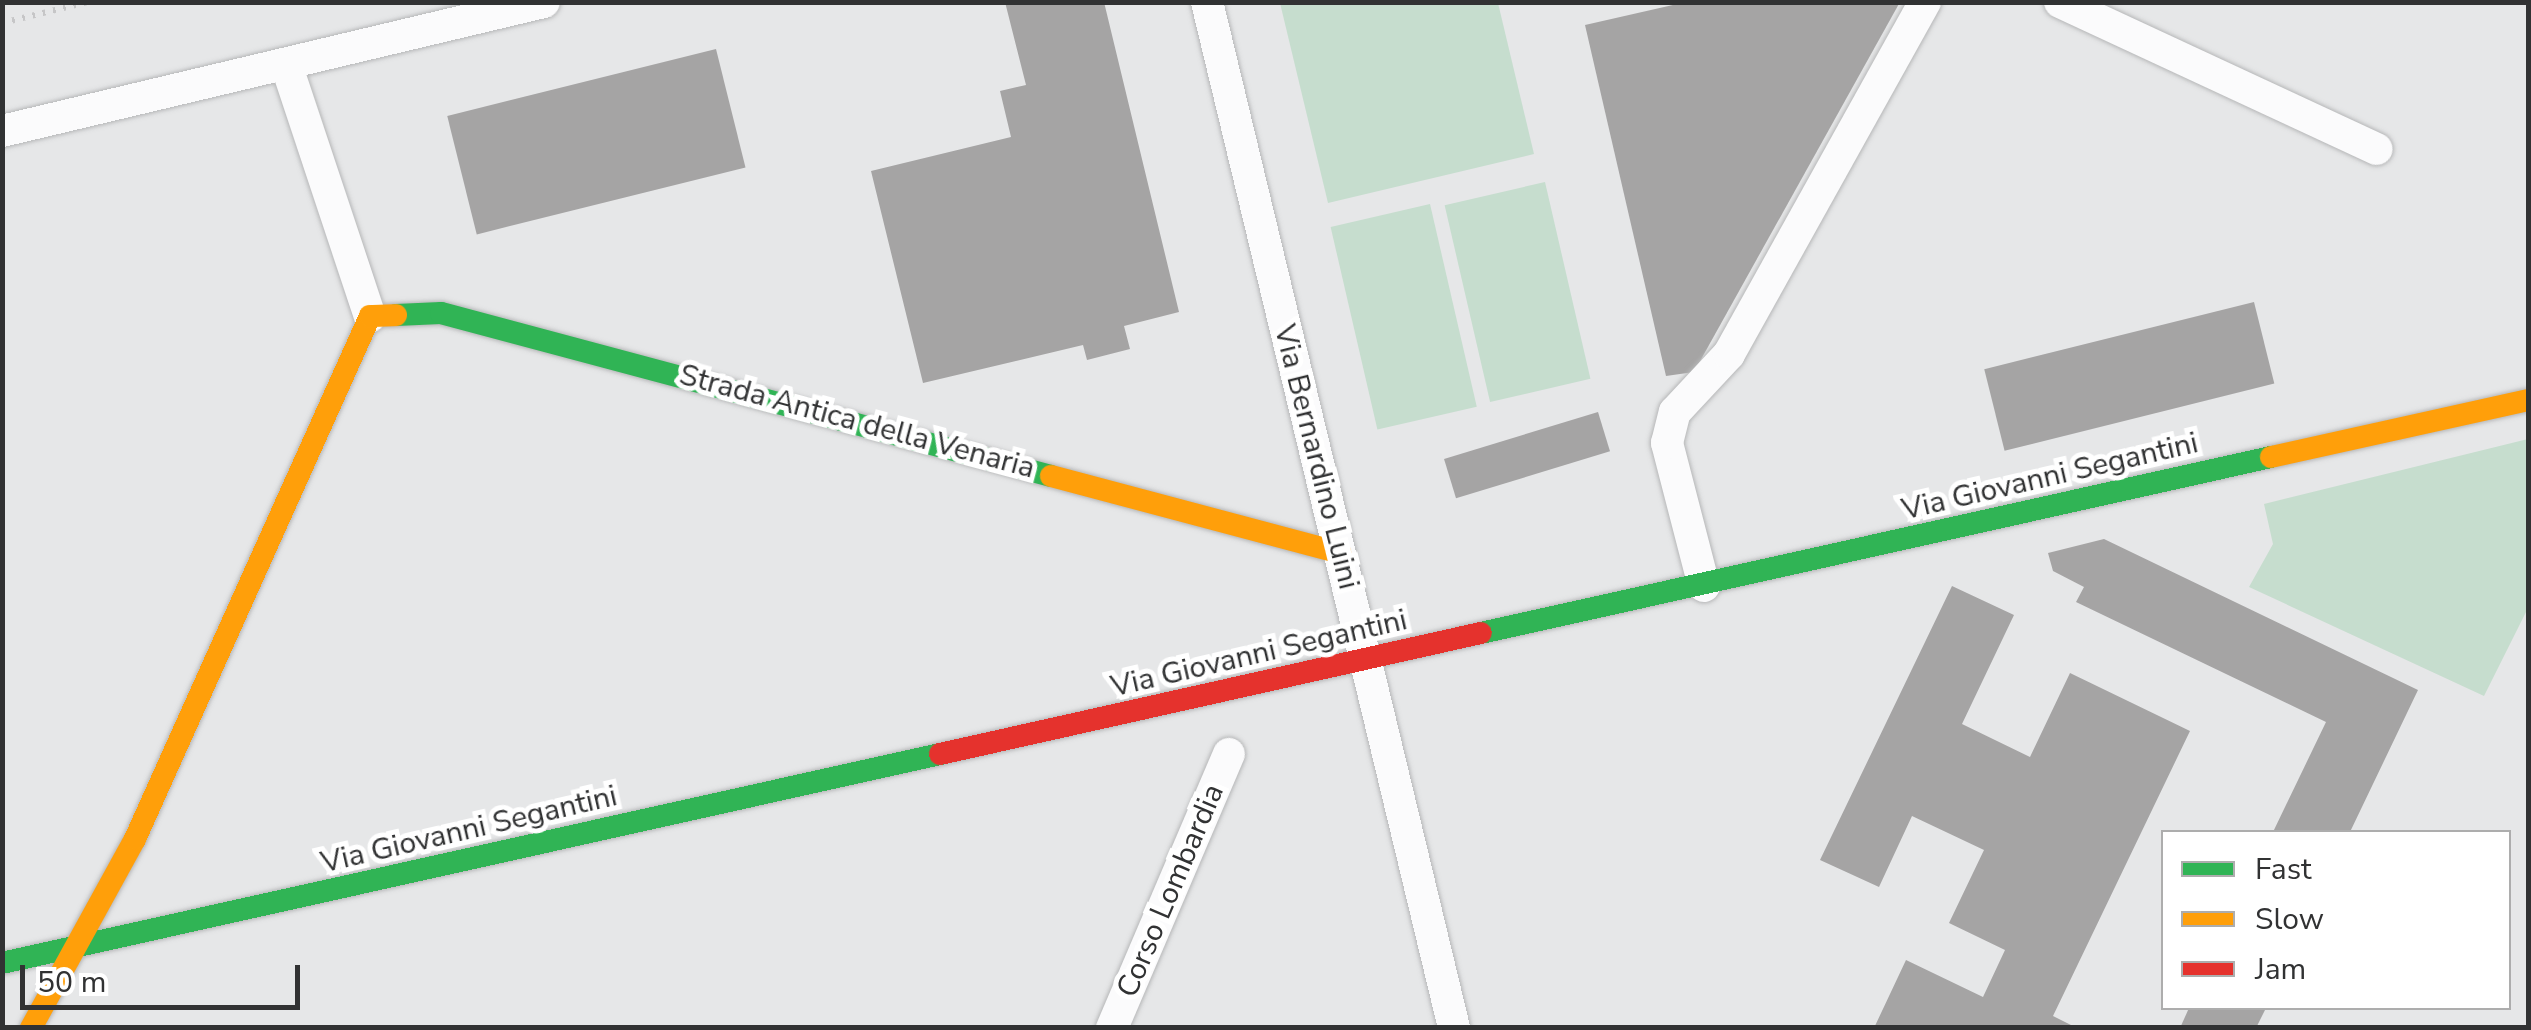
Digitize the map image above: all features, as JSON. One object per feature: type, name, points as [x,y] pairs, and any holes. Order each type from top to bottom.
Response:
[{"type":"street","points":[[2,131],[544,2]]},
{"type":"street","name":"Via Bernardino Luini","points":[[1206,2],[1454,1028]]},
{"type":"street","points":[[1704,586],[1667,443],[1675,412],[1728,354],[1925,2]]},
{"type":"street","points":[[2060,2],[2377,149]]},
{"type":"street","points":[[31,1028],[135,839],[370,316],[286,64]]},
{"type":"street","name":"Strada Antica della Venaria","points":[[370,316],[442,313],[1340,553]]},
{"type":"street","name":"Via Giovanni Segantini","points":[[2,963],[2528,400]]},
{"type":"street","name":"Corso Lombardia","points":[[1112,1028],[1229,754]]},
{"type":"path","points":[[2,23],[88,2]]},
{"type":"green space","points":[[1280,3],[1498,3],[1534,154],[1328,203]]},
{"type":"green space","points":[[1545,182],[1590,379],[1490,402],[1445,205]]},
{"type":"green space","points":[[1430,204],[1477,407],[1377,430],[1331,227]]},
{"type":"green space","points":[[2528,439],[2528,608],[2484,696],[2249,587],[2273,544],[2264,504]]},
{"type":"building","points":[[1005,2],[1104,2],[1179,312],[1124,326],[1130,349],[1087,360],[1083,345],[923,383],[871,171],[1011,137],[1000,91],[1026,85]]},
{"type":"building","points":[[1686,2],[1900,2],[1694,372],[1666,376],[1585,25]]},
{"type":"building","points":[[716,49],[746,167],[477,234],[447,116]]},
{"type":"building","points":[[2254,302],[2274,384],[2005,451],[1984,369]]},
{"type":"building","points":[[1598,412],[1610,451],[1456,498],[1444,459]]},
{"type":"building","points":[[2104,539],[2418,690],[2351,830],[2274,830],[2326,722],[2076,602],[2084,587],[2053,571],[2048,553]]},
{"type":"building","points":[[1952,586],[2014,615],[1962,724],[2030,757],[2070,673],[2190,731],[2053,1016],[2077,1028],[1874,1028],[1906,960],[1983,997],[2005,950],[1949,923],[1984,850],[1912,816],[1879,887],[1820,860]]},
{"type":"building","points":[[2188,1010],[2265,1010],[2256,1028],[2180,1028]]},
{"type":"traffic: fast","points":[[396,315],[441,313],[1051,476]]},
{"type":"traffic: fast","points":[[1481,633],[2271,457]]},
{"type":"traffic: fast","points":[[2,963],[940,754]]},
{"type":"traffic: slow","points":[[31,1028],[135,839],[370,316],[396,315]]},
{"type":"traffic: slow","points":[[2271,457],[2528,400]]},
{"type":"traffic: slow","points":[[1051,476],[1340,553]]},
{"type":"traffic: jam","points":[[940,754],[1481,633]]}]
